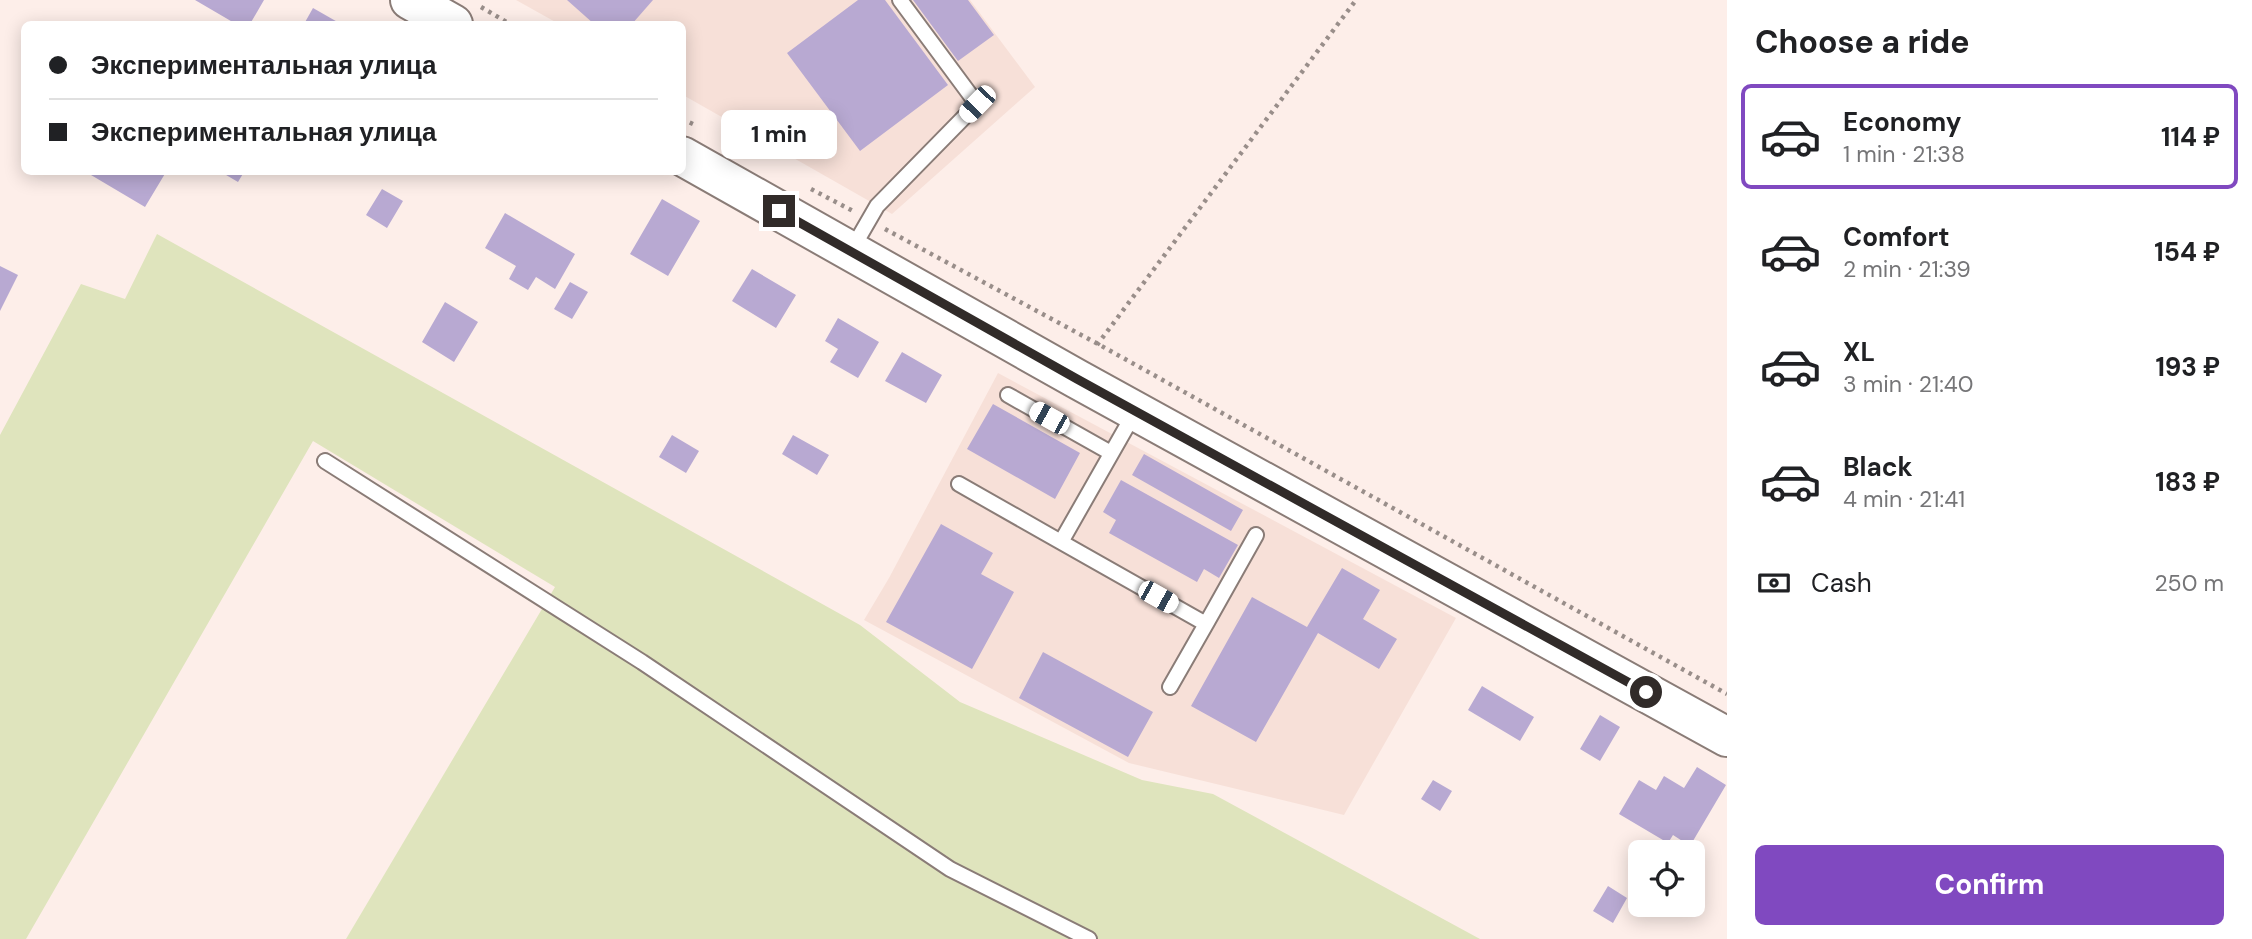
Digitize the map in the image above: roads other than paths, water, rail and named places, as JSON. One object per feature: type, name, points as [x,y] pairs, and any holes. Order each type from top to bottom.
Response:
[{"type":"street","points":[[410,0],[466,15]]},
{"type":"street","points":[[688,140],[860,236],[1077,379],[1727,737]]},
{"type":"lane","points":[[860,236],[877,206],[977,104],[900,0]]},
{"type":"lane","points":[[1008,395],[1111,453]]},
{"type":"lane","points":[[1061,542],[1135,411]]},
{"type":"lane","points":[[325,461],[642,662],[950,869],[1089,939]]},
{"type":"lane","points":[[959,484],[1206,624]]},
{"type":"lane","points":[[1170,687],[1256,536]]}]
